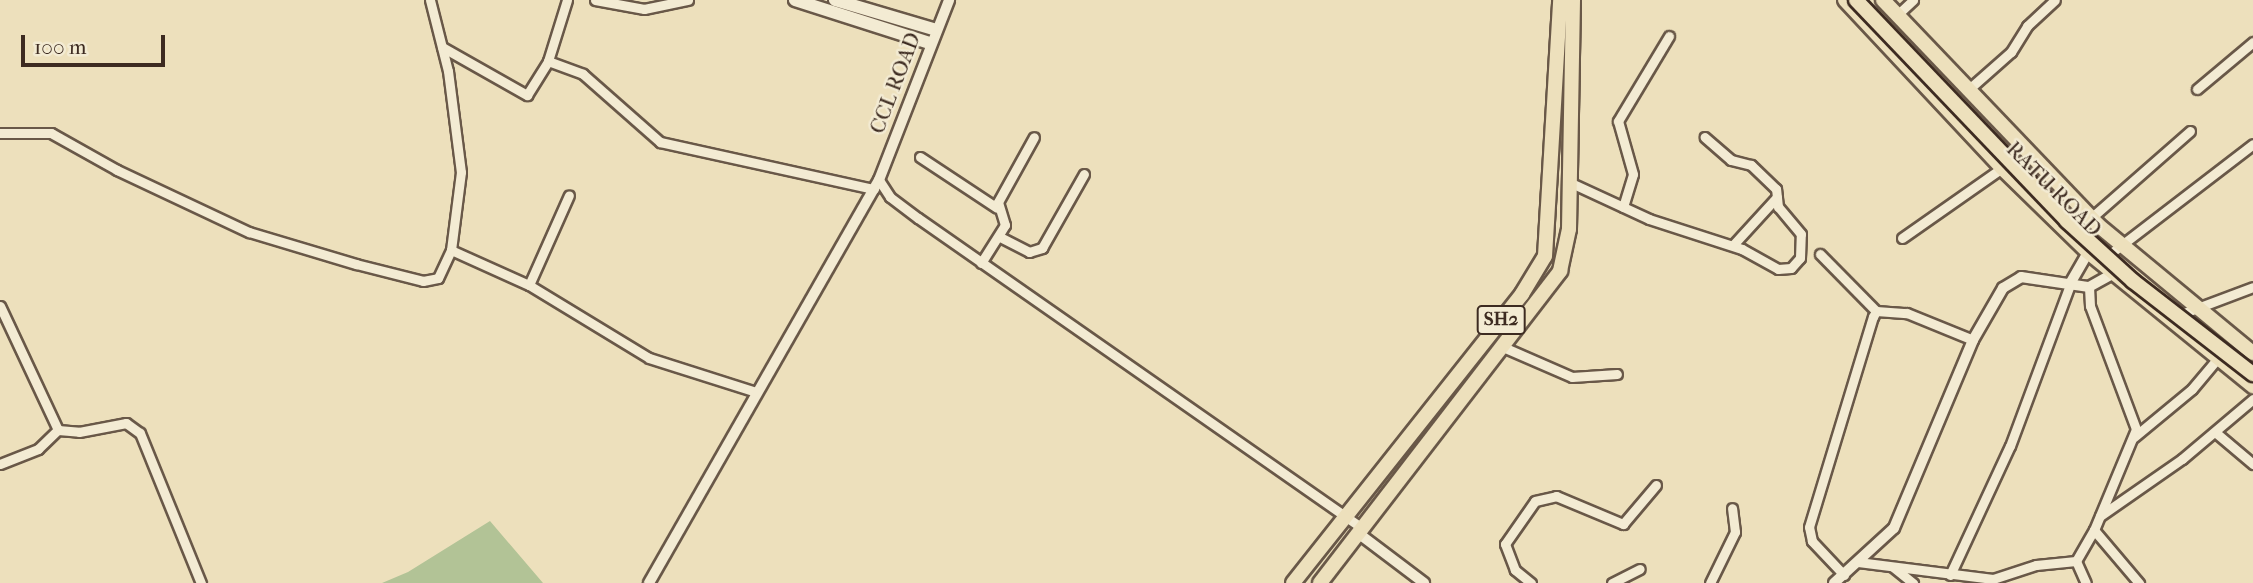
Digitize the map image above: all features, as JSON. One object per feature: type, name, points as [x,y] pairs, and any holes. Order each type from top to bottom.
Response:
[{"type":"main road","points":[[794,0],[930,43]]},
{"type":"main road","points":[[835,0],[936,30]]},
{"type":"main road","name":"RATU ROAD","points":[[1846,0],[2002,168],[2088,252],[2253,386]]},
{"type":"main road","points":[[1856,0],[2067,222],[2133,281],[2253,374]]},
{"type":"main road","points":[[1869,0],[2073,215],[2139,274],[2253,362]]},
{"type":"main road","name":"RATU ROAD","points":[[1883,0],[2118,243],[2253,353]]},
{"type":"main road","name":"SH2","points":[[1323,582],[1560,271],[1569,229],[1565,2]]},
{"type":"main road","name":"SH2","points":[[1293,583],[1522,294],[1545,256],[1565,2]]},
{"type":"street","points":[[0,133],[51,133],[117,170],[249,232],[423,281],[438,278],[451,250],[461,172],[442,47],[430,0]]},
{"type":"street","points":[[442,47],[527,95],[548,61],[567,0]]},
{"type":"street","points":[[595,0],[644,9],[688,0]]},
{"type":"street","name":"CCL ROAD","points":[[649,583],[876,184],[949,0]]},
{"type":"street","points":[[1897,15],[1913,0]]},
{"type":"street","points":[[1969,89],[2011,52],[2027,26],[2055,0]]},
{"type":"street","points":[[1623,207],[1633,174],[1618,121],[1669,36]]},
{"type":"street","points":[[2197,89],[2253,43]]},
{"type":"street","points":[[548,61],[583,74],[660,142],[876,184],[981,263],[1345,517],[1424,583]]},
{"type":"street","points":[[2071,235],[2090,215],[2190,131]]},
{"type":"street","points":[[997,208],[1034,137]]},
{"type":"street","points":[[1569,182],[1623,207],[1733,245],[1778,269],[1797,262],[1799,229],[1779,207],[1771,183],[1751,165],[1731,160],[1705,137]]},
{"type":"street","points":[[2099,262],[2118,243],[2253,144]]},
{"type":"street","points":[[920,157],[997,208],[1005,225],[1000,237],[981,263]]},
{"type":"street","points":[[1902,238],[2002,168]]},
{"type":"street","points":[[1000,237],[1029,251],[1042,248],[1084,174]]},
{"type":"street","points":[[529,285],[569,195]]},
{"type":"street","points":[[1733,245],[1777,197]]},
{"type":"street","points":[[451,250],[529,285],[649,358],[756,392]]},
{"type":"street","points":[[1950,575],[2010,446],[2071,282],[2088,252]]},
{"type":"street","points":[[1820,254],[1876,311],[1908,313],[1973,340]]},
{"type":"street","points":[[1834,583],[1894,528],[1973,340],[1993,302],[2012,279],[2071,282],[2089,287],[2114,273]]},
{"type":"street","points":[[2076,561],[2094,530],[2132,438],[2135,418],[2115,381],[2090,306],[2089,287]]},
{"type":"street","points":[[2169,319],[2195,306],[2253,287]]},
{"type":"street","points":[[0,306],[58,430]]},
{"type":"street","points":[[1844,575],[1812,541],[1810,527],[1876,311]]},
{"type":"street","points":[[1503,347],[1572,377],[1617,374]]},
{"type":"street","points":[[2132,438],[2192,388],[2218,358]]},
{"type":"street","points":[[2099,517],[2215,432],[2253,399]]},
{"type":"street","points":[[0,464],[38,449],[58,430],[79,432],[126,423],[141,433],[201,583]]},
{"type":"street","points":[[2215,432],[2253,464]]},
{"type":"street","points":[[1531,583],[1515,570],[1505,544],[1535,501],[1556,496],[1623,524],[1656,485]]},
{"type":"street","points":[[1710,583],[1735,532],[1732,508]]},
{"type":"street","points":[[2094,530],[2140,583]]},
{"type":"street","points":[[1858,562],[1993,579],[2036,565],[2076,561]]},
{"type":"street","points":[[2076,561],[2086,583]]},
{"type":"street","points":[[1892,566],[1913,583]]},
{"type":"street","points":[[1612,583],[1640,569]]},
{"type":"green space","points":[[490,521],[543,583],[382,583],[408,572]]}]
